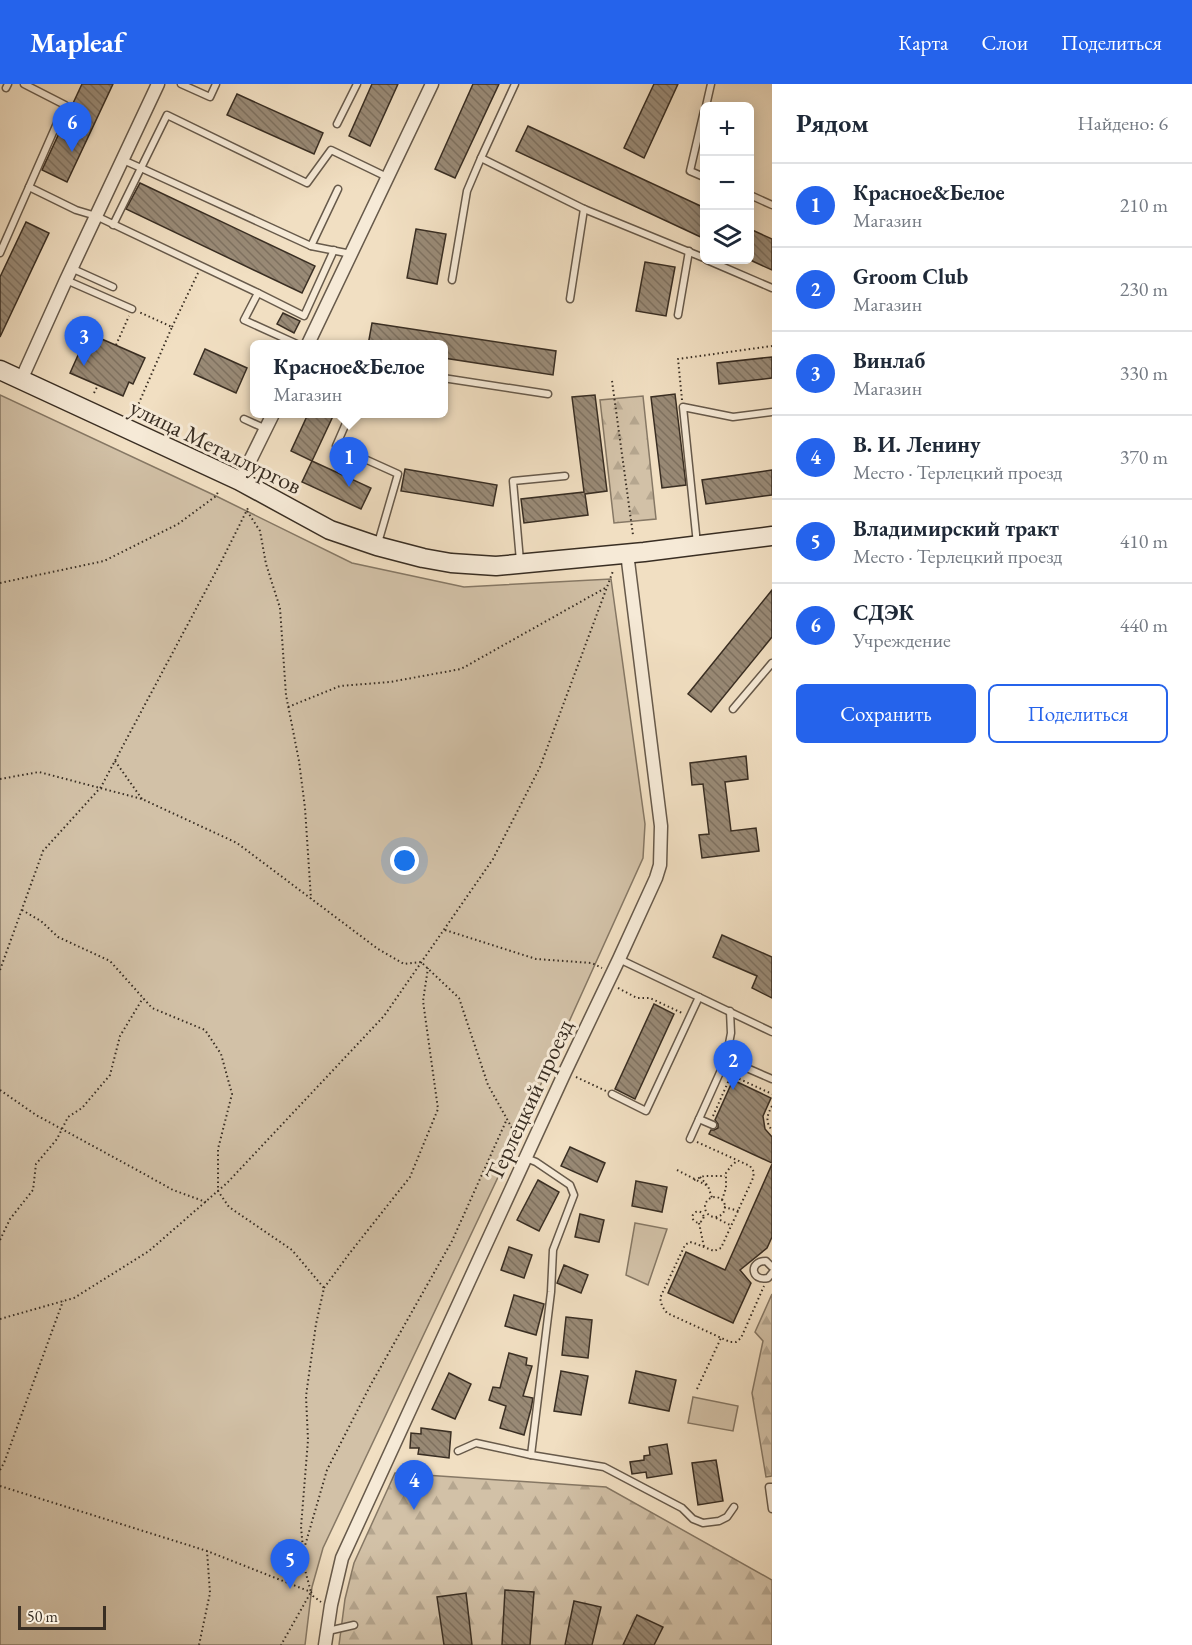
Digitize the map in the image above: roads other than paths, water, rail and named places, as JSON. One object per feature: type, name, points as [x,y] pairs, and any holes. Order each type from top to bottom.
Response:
[{"type":"street","points":[[21,380],[158,84]]},
{"type":"street","points":[[310,340],[432,84]]},
{"type":"street","name":"улица Металлургов","points":[[0,370],[240,481],[330,530],[423,558],[451,563],[496,566],[772,536]]},
{"type":"street","points":[[240,481],[271,418]]},
{"type":"street","name":"Терлецкий проезд","points":[[325,1645],[342,1558],[619,959],[660,865],[661,826],[627,553]]},
{"type":"lane","points":[[0,253],[64,105],[24,84]]},
{"type":"lane","points":[[181,84],[210,97],[216,84]]},
{"type":"lane","points":[[337,124],[357,84]]},
{"type":"lane","points":[[452,280],[467,191],[515,84]]},
{"type":"lane","points":[[707,102],[711,84]]},
{"type":"lane","points":[[113,225],[166,115],[307,183],[331,150],[388,177]]},
{"type":"lane","points":[[700,131],[690,171],[700,175]]},
{"type":"lane","points":[[481,158],[584,209],[700,256]]},
{"type":"lane","points":[[123,160],[311,246],[351,254]]},
{"type":"lane","points":[[29,187],[76,210],[96,216],[304,316],[334,250]]},
{"type":"lane","points":[[311,246],[338,189]]},
{"type":"lane","points":[[754,197],[772,205]]},
{"type":"lane","points":[[570,299],[584,209]]},
{"type":"lane","points":[[678,315],[689,251]]},
{"type":"lane","points":[[717,264],[772,288]]},
{"type":"lane","points":[[71,268],[113,287]]},
{"type":"lane","points":[[66,280],[132,309]]},
{"type":"lane","points":[[258,293],[244,320],[286,340]]},
{"type":"lane","points":[[448,379],[548,394]]},
{"type":"lane","points":[[697,545],[683,408],[733,417],[772,412]]},
{"type":"lane","points":[[243,418],[266,429]]},
{"type":"lane","points":[[348,418],[336,446],[398,474],[377,546]]},
{"type":"lane","points":[[520,564],[513,481],[565,476]]},
{"type":"lane","points":[[733,709],[772,663]]},
{"type":"lane","points":[[619,959],[772,1032]]},
{"type":"lane","points":[[612,1094],[646,1111],[699,997]]},
{"type":"lane","points":[[690,1139],[726,1059],[731,1033],[730,1011]]},
{"type":"lane","points":[[726,1059],[772,1079]]},
{"type":"lane","points":[[699,1119],[711,1124]]},
{"type":"lane","points":[[526,1158],[536,1162],[570,1185],[574,1195],[553,1250],[552,1292],[531,1455]]},
{"type":"lane","points":[[770,1275],[762,1279],[756,1276],[754,1268],[757,1263],[763,1261],[772,1267]]},
{"type":"lane","points":[[458,1450],[476,1443],[604,1467],[682,1508],[693,1519],[703,1523],[719,1521],[727,1517],[734,1507]]},
{"type":"lane","points":[[772,1487],[769,1487],[772,1509]]},
{"type":"lane","points":[[327,1631],[354,1625]]},
{"type":"place","name":"СДЭК","points":[[72,152]]},
{"type":"place","name":"Винлаб","points":[[84,366]]},
{"type":"place","name":"Красное&Белое","points":[[349,487]]},
{"type":"place","name":"Groom Club","points":[[733,1090]]},
{"type":"place","name":"В. И. Ленину","points":[[414,1510]]},
{"type":"place","name":"Владимирский тракт","points":[[290,1589]]}]
